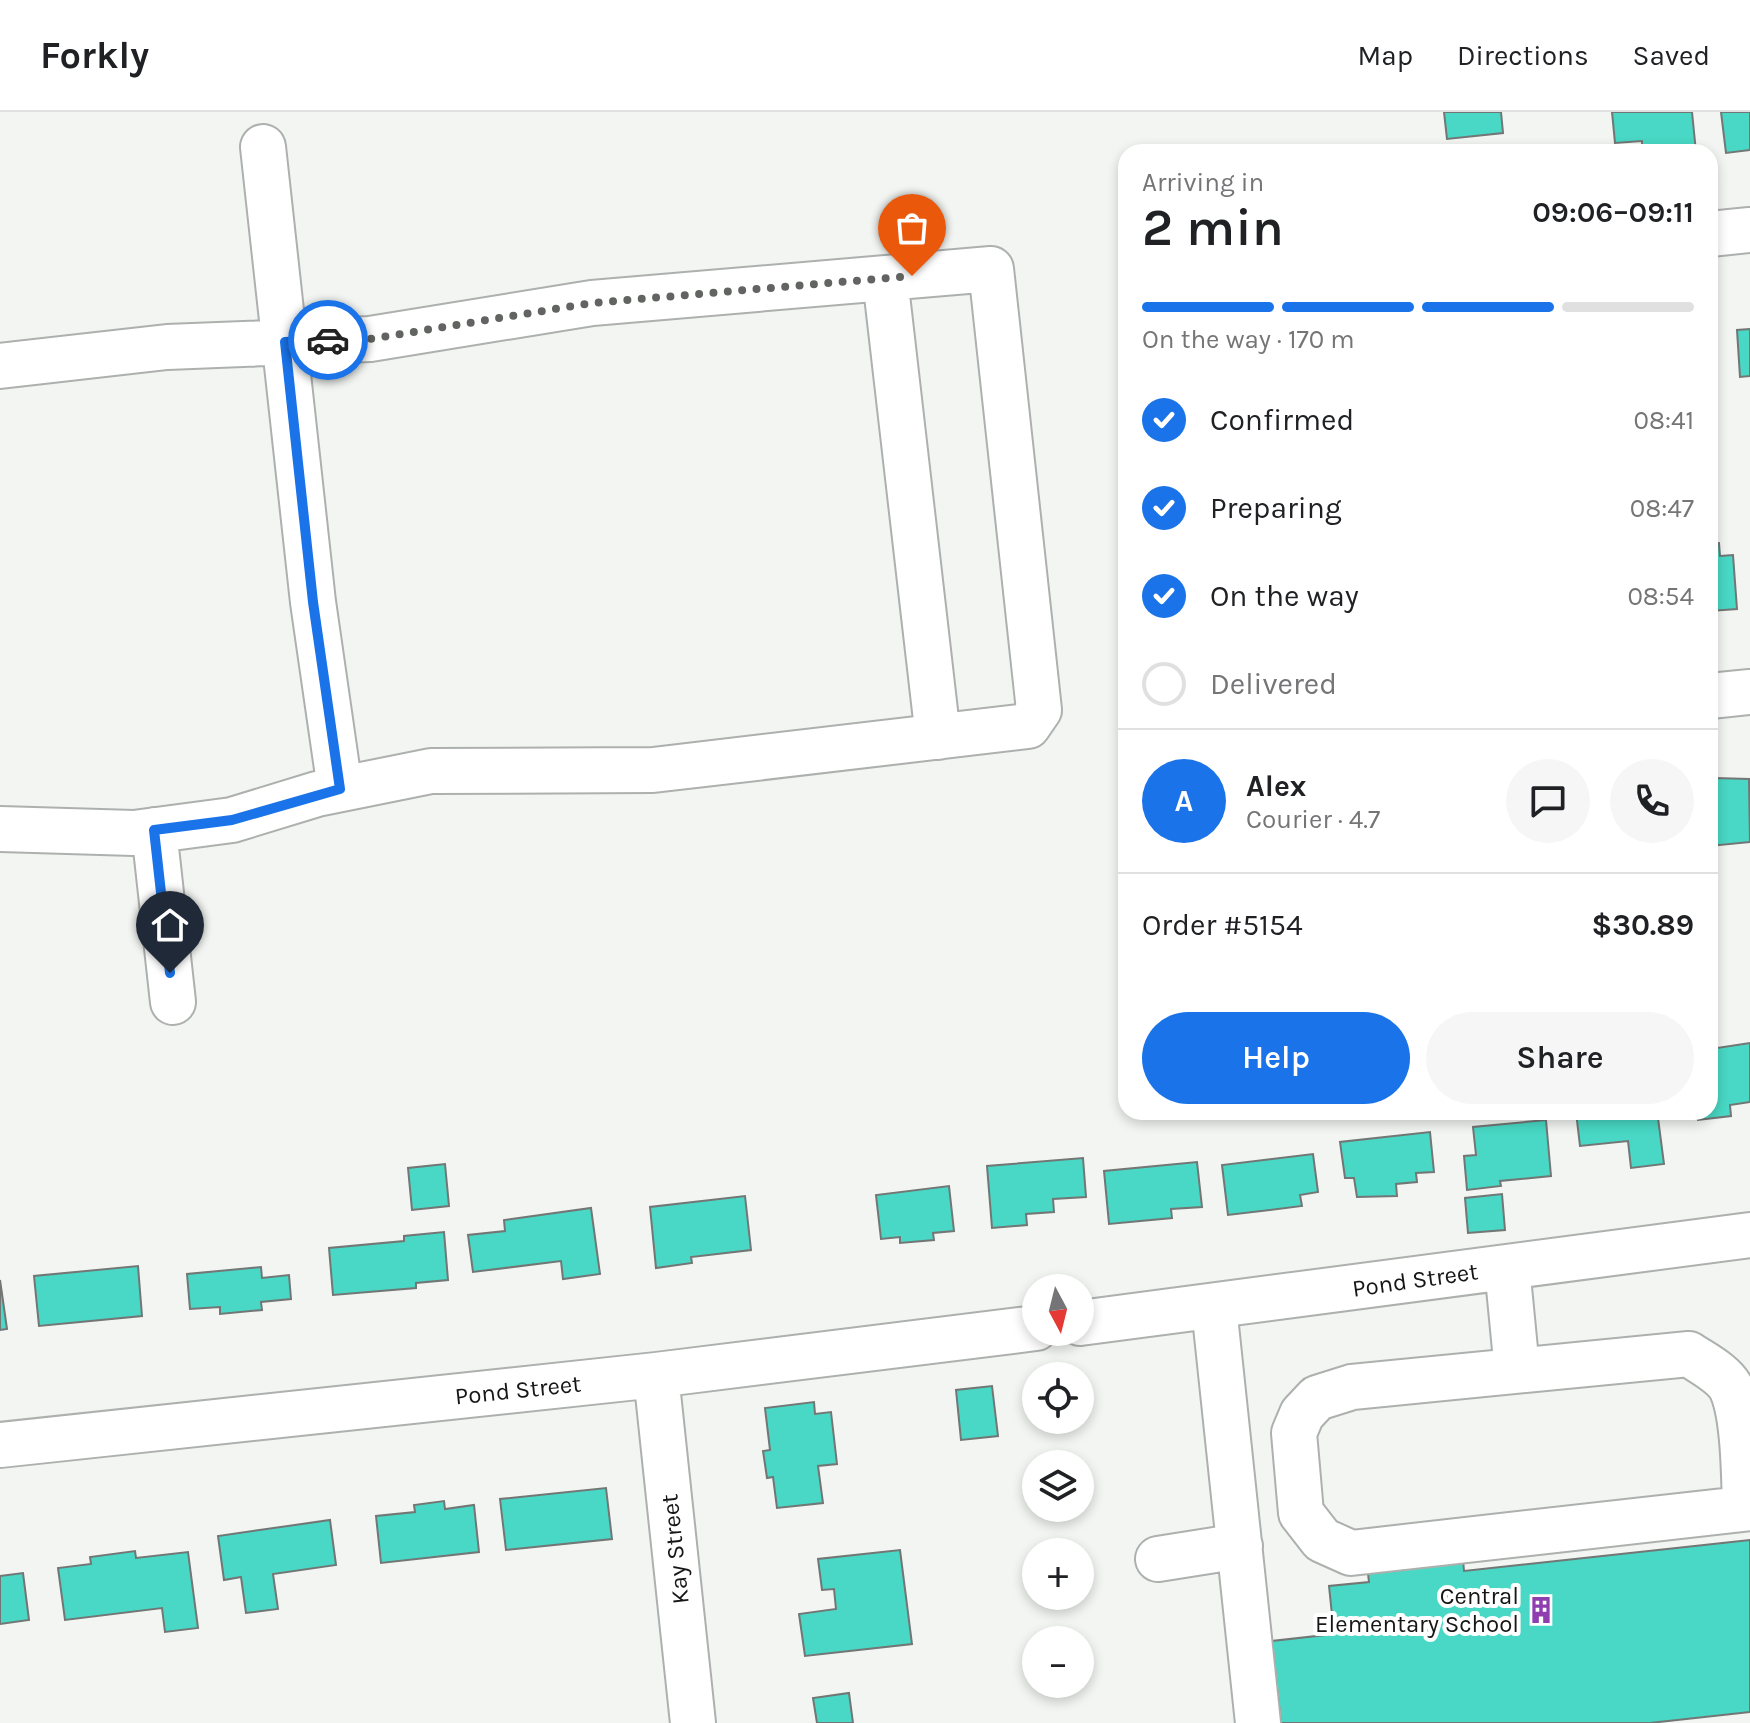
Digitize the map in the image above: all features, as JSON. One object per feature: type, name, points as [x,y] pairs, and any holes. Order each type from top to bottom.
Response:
[{"type":"street","points":[[263,147],[313,602],[340,789]]},
{"type":"street","points":[[1718,233],[1750,230]]},
{"type":"street","points":[[0,366],[167,347],[370,339],[592,303],[991,269],[1039,710],[1028,726],[653,770],[431,771],[340,789],[232,820],[154,830],[0,829]]},
{"type":"street","points":[[885,278],[938,737]]},
{"type":"street","points":[[1718,695],[1750,692]]},
{"type":"street","points":[[154,830],[173,1002]]},
{"type":"street","name":"Pond Street","points":[[1094,1321],[1750,1235]]},
{"type":"street","points":[[1507,1267],[1517,1370]]},
{"type":"street","points":[[1214,1307],[1258,1723]]},
{"type":"street","name":"Pond Street","points":[[0,1445],[656,1375],[1022,1330]]},
{"type":"street","points":[[1689,1354],[1711,1368],[1731,1388],[1743,1459],[1747,1508],[1351,1553],[1322,1540],[1301,1513],[1294,1433],[1302,1414],[1317,1398],[1352,1387],[1517,1370],[1689,1354]]},
{"type":"street","name":"Kay Street","points":[[656,1375],[693,1723]]},
{"type":"street","points":[[1158,1559],[1240,1546]]},
{"type":"building","points":[[1444,112],[1501,112],[1503,133],[1447,139]]},
{"type":"building","points":[[1612,112],[1692,112],[1695,144],[1615,143]]},
{"type":"building","points":[[1721,112],[1750,112],[1750,150],[1726,153]]},
{"type":"building","points":[[1750,329],[1750,376],[1740,377],[1737,330]]},
{"type":"building","points":[[1718,543],[1720,556],[1733,555],[1737,609],[1718,610]]},
{"type":"building","points":[[1718,778],[1749,779],[1750,842],[1718,845]]},
{"type":"building","points":[[1750,1043],[1750,1102],[1730,1105],[1731,1116],[1718,1118],[1718,1048]]},
{"type":"building","points":[[1546,1120],[1551,1176],[1500,1181],[1501,1186],[1467,1190],[1464,1156],[1476,1155],[1473,1127]]},
{"type":"building","points":[[1577,1120],[1658,1120],[1664,1164],[1631,1168],[1628,1141],[1580,1146]]},
{"type":"building","points":[[1430,1132],[1434,1172],[1416,1173],[1417,1182],[1396,1184],[1397,1196],[1357,1197],[1354,1178],[1345,1178],[1340,1142]]},
{"type":"building","points":[[1313,1154],[1318,1192],[1300,1195],[1302,1206],[1228,1215],[1222,1165]]},
{"type":"building","points":[[1083,1158],[1086,1197],[1053,1199],[1054,1212],[1026,1214],[1027,1225],[992,1228],[987,1166]]},
{"type":"building","points":[[1197,1162],[1202,1207],[1171,1209],[1172,1218],[1109,1224],[1104,1171]]},
{"type":"building","points":[[445,1164],[449,1206],[412,1210],[408,1168]]},
{"type":"building","points":[[949,1186],[954,1231],[933,1233],[934,1240],[900,1243],[900,1237],[881,1239],[876,1195]]},
{"type":"building","points":[[1502,1194],[1505,1230],[1468,1233],[1465,1198]]},
{"type":"building","points":[[745,1196],[751,1250],[691,1257],[692,1263],[656,1268],[650,1207]]},
{"type":"building","points":[[591,1208],[600,1274],[563,1279],[561,1261],[473,1272],[468,1235],[505,1231],[504,1220]]},
{"type":"building","points":[[444,1232],[448,1280],[416,1283],[416,1288],[333,1295],[329,1248],[404,1241],[404,1236]]},
{"type":"building","points":[[138,1266],[142,1316],[39,1326],[34,1276]]},
{"type":"building","points":[[261,1267],[262,1278],[289,1275],[291,1299],[261,1302],[262,1310],[220,1314],[220,1307],[190,1309],[187,1274]]},
{"type":"building","points":[[0,1280],[7,1329],[0,1330]]},
{"type":"building","points":[[992,1386],[998,1436],[961,1440],[956,1390]]},
{"type":"building","points":[[814,1402],[815,1414],[831,1412],[837,1464],[818,1466],[823,1503],[777,1508],[773,1477],[767,1478],[763,1451],[770,1450],[765,1408]]},
{"type":"building","points":[[606,1488],[612,1539],[506,1550],[500,1499]]},
{"type":"building","points":[[444,1501],[445,1509],[474,1505],[479,1552],[381,1563],[376,1516],[415,1512],[414,1505]]},
{"type":"building","points":[[330,1520],[336,1565],[273,1574],[278,1609],[246,1613],[241,1577],[224,1580],[218,1536]]},
{"type":"building","name":"Central Elementary School","points":[[1750,1540],[1750,1712],[1650,1723],[1281,1723],[1272,1641],[1334,1634],[1329,1586],[1369,1582],[1366,1558],[1462,1547],[1464,1571]]},
{"type":"building","points":[[900,1550],[912,1644],[805,1656],[799,1614],[836,1609],[834,1589],[822,1590],[818,1559]]},
{"type":"building","points":[[135,1551],[136,1558],[188,1552],[198,1628],[165,1632],[162,1608],[65,1620],[58,1568],[91,1564],[90,1557]]},
{"type":"building","points":[[23,1573],[29,1620],[0,1624],[0,1576]]},
{"type":"building","points":[[849,1693],[853,1723],[817,1723],[813,1698]]},
{"type":"way so far","points":[[328,340],[370,339],[592,303],[912,276]]},
{"type":"place","name":"Central Elementary School","points":[[1541,1610]]},
{"type":"route","points":[[170,973],[154,830],[232,820],[340,789],[313,602],[285,342],[328,340]]}]
